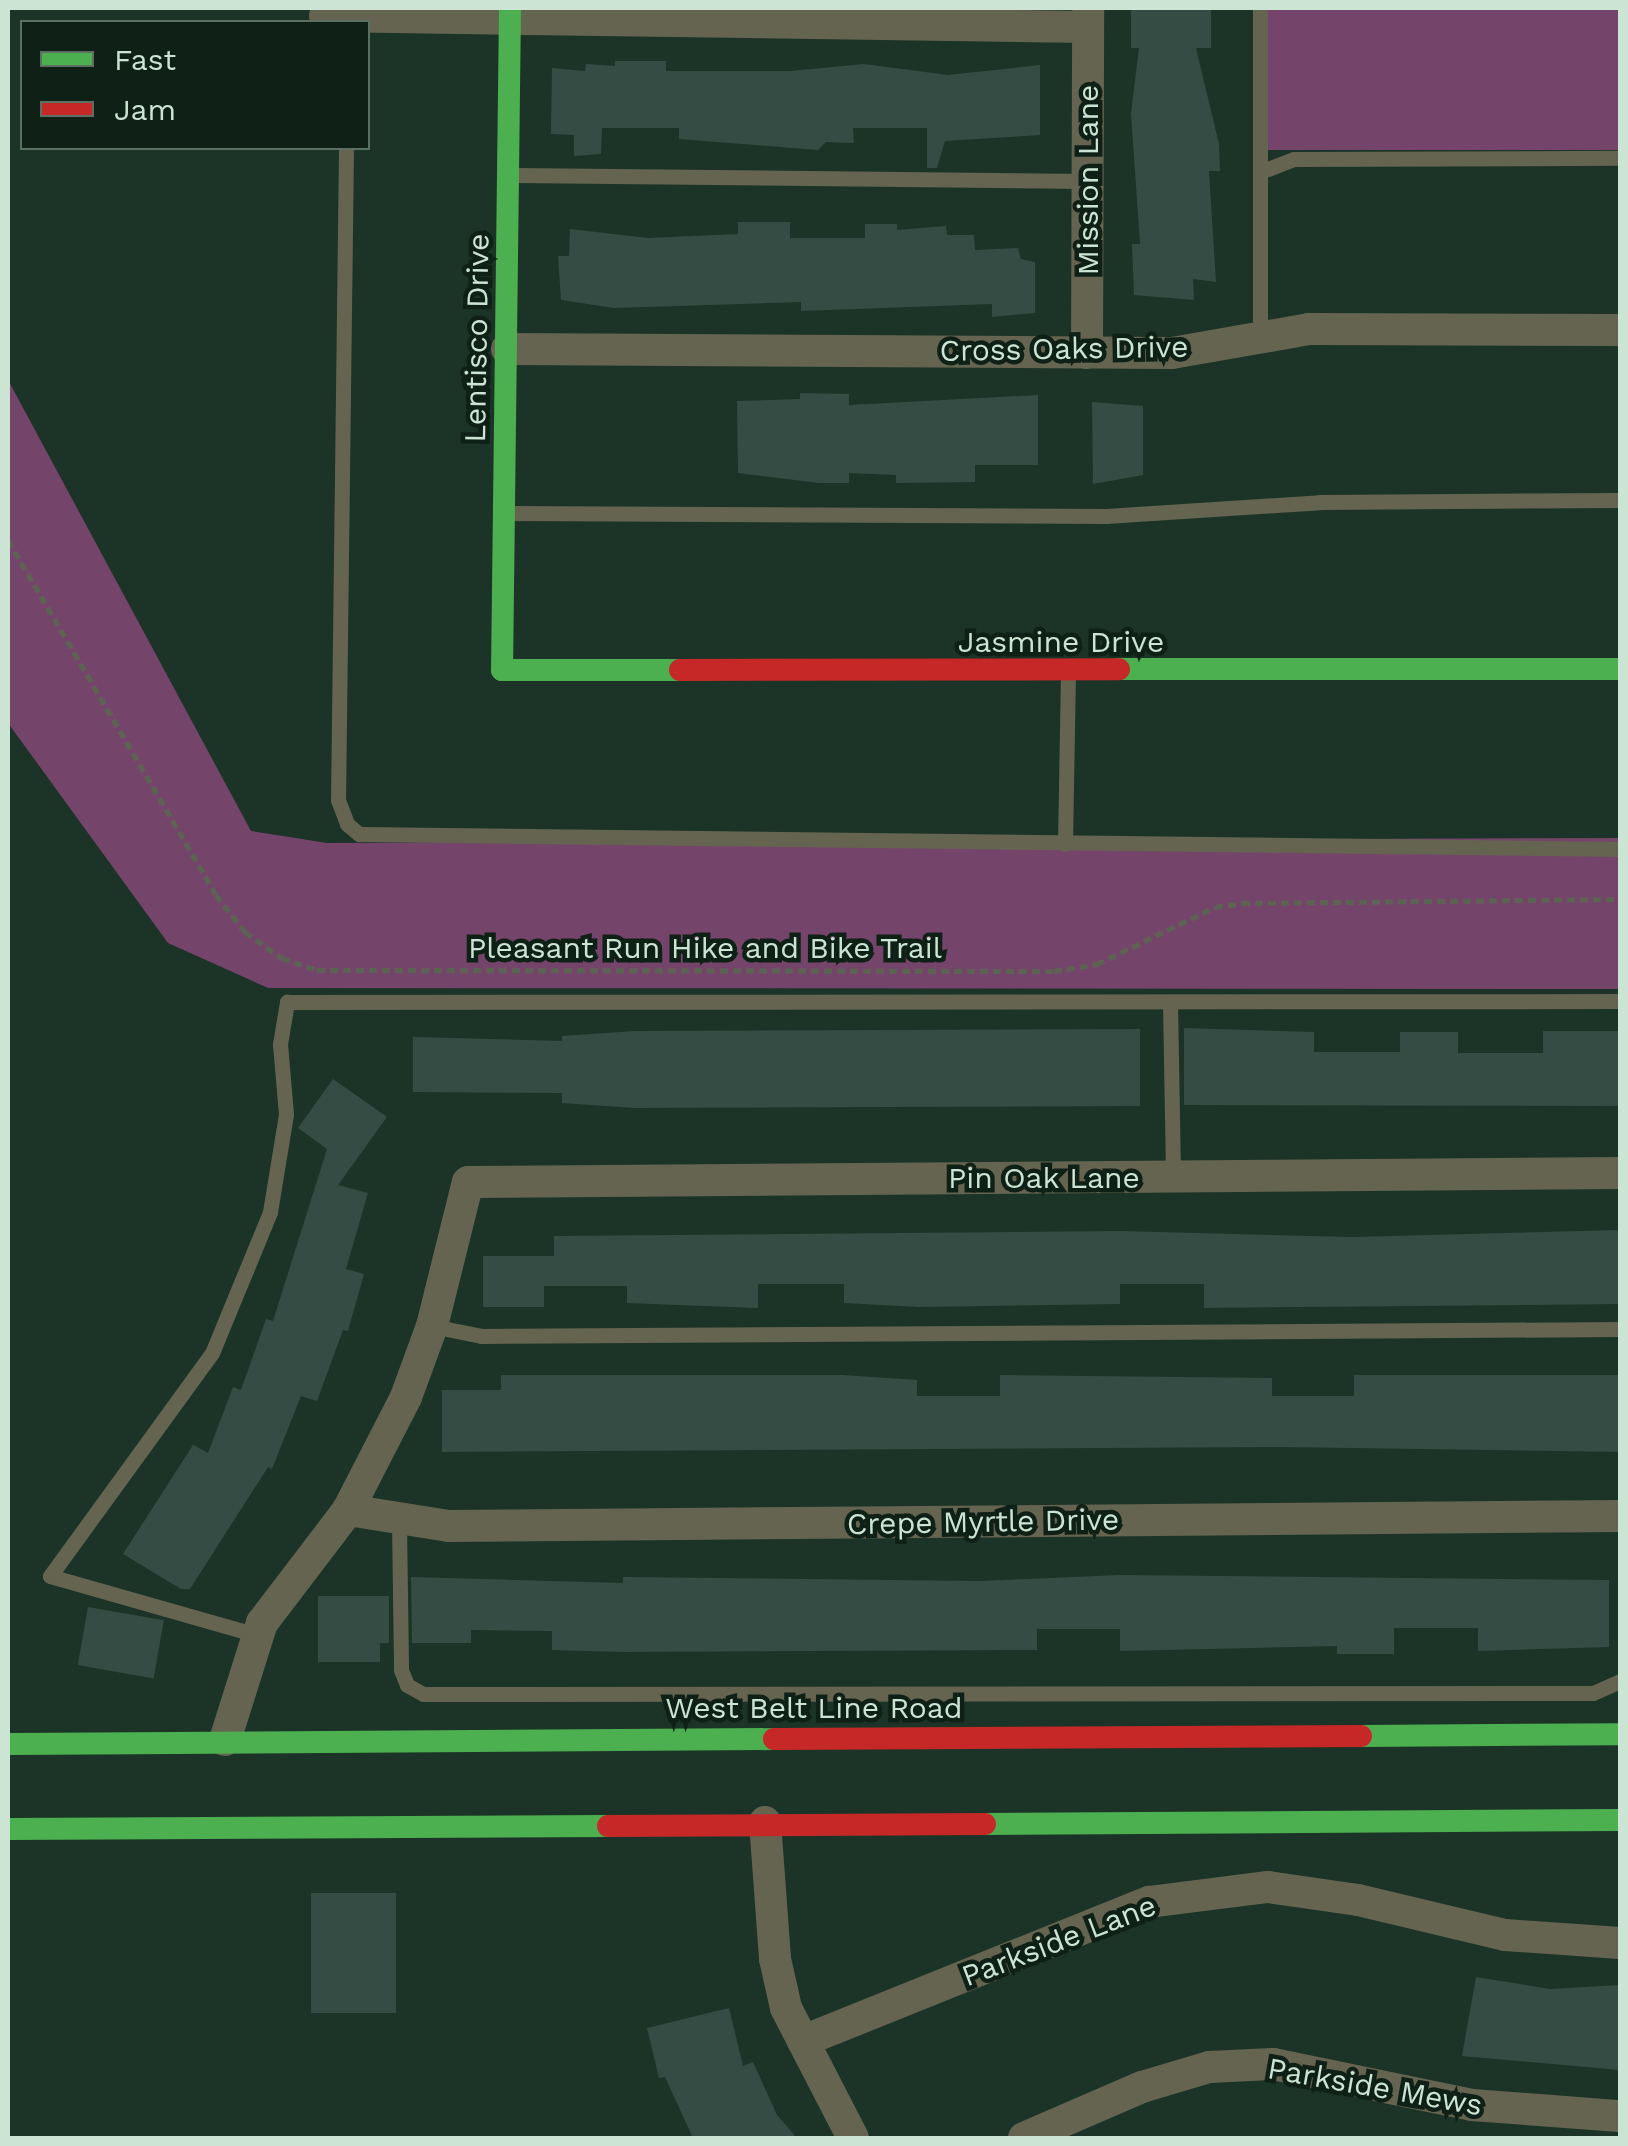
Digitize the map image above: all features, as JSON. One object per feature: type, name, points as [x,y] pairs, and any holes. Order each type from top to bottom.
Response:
[{"type":"main road","name":"Lentisco Drive","points":[[502,670],[510,13]]},
{"type":"main road","name":"Jasmine Drive","points":[[502,670],[1620,669]]},
{"type":"main road","name":"West Belt Line Road","points":[[8,1744],[1620,1734]]},
{"type":"main road","points":[[447,1739],[447,1773]]},
{"type":"main road","points":[[8,1829],[448,1815],[766,1822],[1620,1820]]},
{"type":"street","points":[[340,18],[510,13],[1088,17]]},
{"type":"street","name":"Mission Lane","points":[[1088,17],[1088,353]]},
{"type":"street","name":"Cross Oaks Drive","points":[[507,349],[1172,353],[1310,329],[1620,330]]},
{"type":"street","name":"Pin Oak Lane","points":[[432,1326],[468,1182],[1620,1174]]},
{"type":"street","points":[[225,1740],[257,1634],[348,1510],[406,1397],[432,1326]]},
{"type":"street","name":"Crepe Myrtle Drive","points":[[348,1510],[398,1522],[1620,1516]]},
{"type":"street","points":[[766,1822],[776,1959],[786,2008],[853,2138]]},
{"type":"street","name":"Parkside Lane","points":[[803,2041],[1149,1902],[1251,1889],[1358,1900],[1505,1935],[1620,1944]]},
{"type":"street","name":"Parkside Mews","points":[[1024,2138],[1142,2086],[1209,2066],[1273,2064],[1472,2105],[1620,2116]]},
{"type":"lane","points":[[1260,8],[1260,338]]},
{"type":"lane","points":[[346,150],[338,800],[347,824],[378,839],[1620,849]]},
{"type":"lane","points":[[1260,172],[1294,159],[1620,158]]},
{"type":"lane","points":[[508,175],[1088,180]]},
{"type":"lane","points":[[504,514],[1106,516],[1320,502],[1620,500]]},
{"type":"lane","points":[[1065,844],[1068,672]]},
{"type":"lane","points":[[257,1634],[50,1576],[212,1354],[270,1212],[286,1114],[280,1044],[287,1002],[1620,1001]]},
{"type":"lane","points":[[1170,1002],[1172,1177]]},
{"type":"lane","points":[[432,1326],[482,1336],[1620,1328]]},
{"type":"lane","points":[[398,1522],[401,1670],[407,1685],[424,1694],[1593,1694],[1620,1681]]},
{"type":"path","name":"Pleasant Run Hike and Bike Trail","points":[[8,540],[216,895],[245,932],[282,958],[316,970],[1054,971],[1097,964],[1215,907],[1242,903],[1620,899]]},
{"type":"shaded area","points":[[1264,8],[1620,8],[1620,150],[1264,150]]},
{"type":"shaded area","points":[[8,380],[251,831],[327,843],[1620,838],[1620,989],[268,988],[168,943],[8,723]]},
{"type":"building","points":[[1131,8],[1211,8],[1211,48],[1196,48],[1219,144],[1220,171],[1209,171],[1216,282],[1193,279],[1194,300],[1134,295],[1132,244],[1140,244],[1131,113],[1139,48],[1131,48]]},
{"type":"building","points":[[615,61],[666,61],[666,71],[791,71],[864,64],[948,75],[1040,65],[1040,135],[945,141],[937,168],[927,168],[927,128],[853,128],[854,143],[826,142],[818,150],[679,139],[679,128],[602,128],[601,154],[574,156],[574,135],[551,134],[552,68],[585,71],[586,64],[615,66]]},
{"type":"building","points":[[738,222],[790,222],[790,238],[865,238],[865,224],[897,224],[897,230],[946,226],[947,235],[974,235],[975,250],[1018,248],[1021,259],[1035,262],[1035,313],[992,317],[992,304],[801,311],[801,302],[614,308],[561,300],[558,256],[569,256],[570,229],[648,238],[738,234]]},
{"type":"building","points":[[800,393],[849,394],[849,405],[1038,395],[1038,465],[975,465],[975,482],[896,483],[896,475],[849,473],[849,483],[819,483],[738,473],[737,401],[800,399]]},
{"type":"building","points":[[1092,402],[1143,406],[1143,475],[1093,484]]},
{"type":"building","points":[[1184,1028],[1314,1032],[1314,1052],[1400,1052],[1400,1032],[1458,1032],[1458,1053],[1543,1053],[1543,1031],[1620,1031],[1620,1106],[1184,1105]]},
{"type":"building","points":[[1140,1029],[1140,1106],[635,1108],[562,1103],[562,1093],[413,1092],[413,1037],[562,1041],[562,1036],[635,1031]]},
{"type":"building","points":[[333,1079],[387,1117],[338,1185],[368,1193],[346,1269],[364,1274],[348,1331],[343,1330],[317,1401],[301,1396],[272,1469],[268,1467],[190,1589],[181,1589],[123,1554],[193,1445],[208,1453],[233,1387],[241,1390],[266,1319],[273,1321],[327,1149],[298,1128]]},
{"type":"building","points":[[1620,1230],[1620,1304],[1204,1308],[1204,1284],[1120,1284],[1120,1304],[919,1307],[844,1303],[844,1284],[758,1284],[758,1308],[627,1303],[627,1286],[544,1286],[544,1307],[483,1307],[483,1256],[554,1256],[554,1236],[1120,1231],[1352,1237]]},
{"type":"building","points":[[501,1375],[843,1375],[917,1380],[917,1396],[1000,1396],[1000,1375],[1272,1378],[1272,1396],[1354,1396],[1354,1375],[1620,1375],[1620,1452],[1283,1447],[442,1452],[442,1390],[501,1390]]},
{"type":"building","points":[[1120,1575],[1609,1580],[1609,1647],[1478,1651],[1478,1628],[1394,1628],[1394,1654],[1337,1654],[1337,1646],[1120,1651],[1120,1629],[1037,1629],[1037,1650],[552,1650],[552,1631],[471,1630],[471,1643],[412,1643],[411,1577],[623,1583],[623,1577],[980,1581]]},
{"type":"building","points":[[318,1596],[389,1596],[389,1643],[380,1643],[380,1662],[318,1662]]},
{"type":"building","points":[[88,1607],[164,1620],[154,1678],[78,1665]]},
{"type":"building","points":[[311,1893],[396,1893],[396,2013],[311,2013]]},
{"type":"building","points":[[1476,1977],[1550,1989],[1620,1985],[1620,2070],[1462,2056]]},
{"type":"building","points":[[729,2008],[743,2066],[753,2062],[777,2115],[797,2138],[693,2138],[665,2077],[659,2078],[647,2028]]},
{"type":"traffic: fast","points":[[510,8],[502,670],[680,670]]},
{"type":"traffic: fast","points":[[1119,669],[1620,669]]},
{"type":"traffic: fast","points":[[1361,1736],[1620,1734]]},
{"type":"traffic: fast","points":[[8,1744],[774,1739]]},
{"type":"traffic: fast","points":[[985,1824],[1620,1820]]},
{"type":"traffic: fast","points":[[8,1829],[608,1826]]},
{"type":"traffic: jam","points":[[680,670],[1119,669]]},
{"type":"traffic: jam","points":[[774,1739],[1361,1736]]},
{"type":"traffic: jam","points":[[608,1826],[985,1824]]}]
